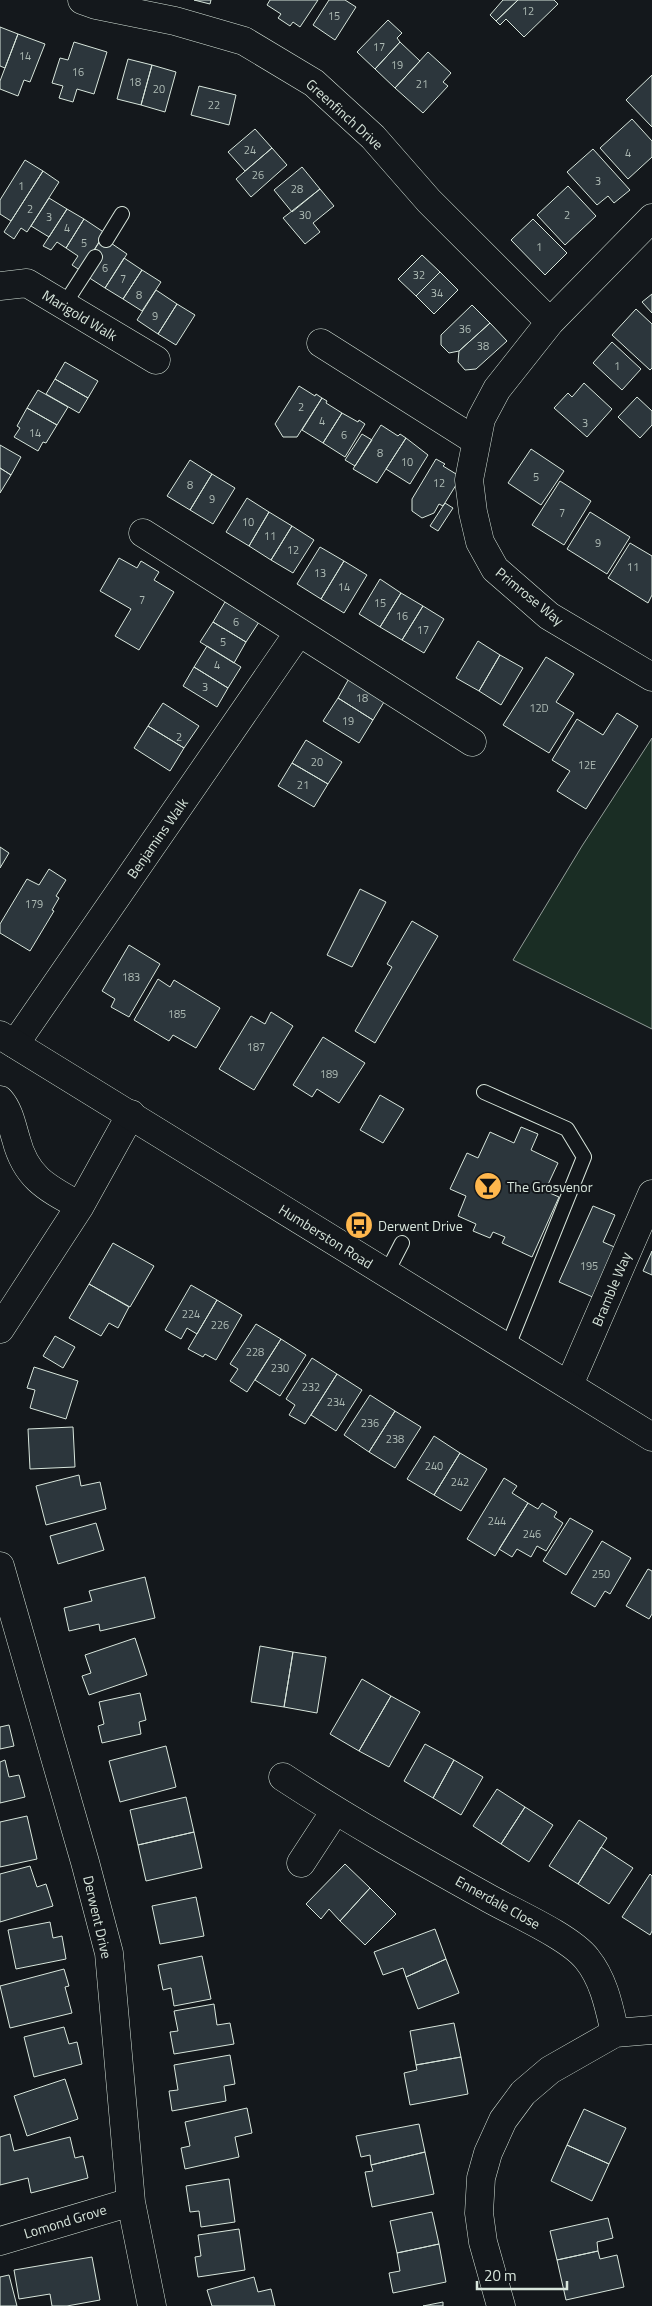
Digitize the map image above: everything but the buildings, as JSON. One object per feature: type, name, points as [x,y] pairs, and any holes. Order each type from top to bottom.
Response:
[{"type":"street","name":"Greenfinch Drive","points":[[92,2],[175,21],[244,41],[314,83],[373,137],[429,201],[550,322]]},
{"type":"street","name":"Primrose Way","points":[[652,218],[550,322],[497,389],[481,419],[469,480],[473,512],[480,542],[495,569],[549,616],[652,677]]},
{"type":"street","name":"Marigold Walk","points":[[0,286],[27,283],[156,360]]},
{"type":"street","points":[[321,343],[476,441]]},
{"type":"street","points":[[143,533],[472,742]]},
{"type":"street","name":"Benjamins Walk","points":[[8,1040],[299,632]]},
{"type":"street","name":"Humberston Road","points":[[8,1040],[131,1114],[386,1274],[508,1346],[652,1437]]},
{"type":"street","points":[[0,1100],[11,1122],[20,1157],[32,1174],[48,1188],[80,1206]]},
{"type":"street","points":[[0,1329],[80,1206],[131,1114]]},
{"type":"street","name":"Bramble Way","points":[[569,1385],[652,1194]]},
{"type":"street","name":"Derwent Drive","points":[[0,1566],[85,1862],[109,1953],[131,2202],[152,2306]]},
{"type":"street","name":"Ennerdale Close","points":[[283,1777],[335,1811],[544,1928],[586,1957],[598,1976],[615,2033]]},
{"type":"street","points":[[301,1863],[335,1811]]},
{"type":"street","points":[[501,2306],[483,2242],[479,2213],[481,2178],[488,2153],[503,2120],[523,2093],[550,2070],[615,2033],[652,2030]]},
{"type":"street","name":"Lomond Grove","points":[[0,2241],[131,2202]]},
{"type":"lane","points":[[106,240],[122,214]]},
{"type":"lane","points":[[64,305],[95,257]]},
{"type":"lane","points":[[484,1092],[566,1129],[584,1157],[508,1346]]},
{"type":"lane","points":[[386,1274],[402,1243]]},
{"type":"green space","points":[[652,738],[652,1029],[513,960],[582,846]]},
{"type":"place","name":"The Grosvenor","points":[[488,1186]]},
{"type":"place","name":"Derwent Drive","points":[[359,1225]]}]
